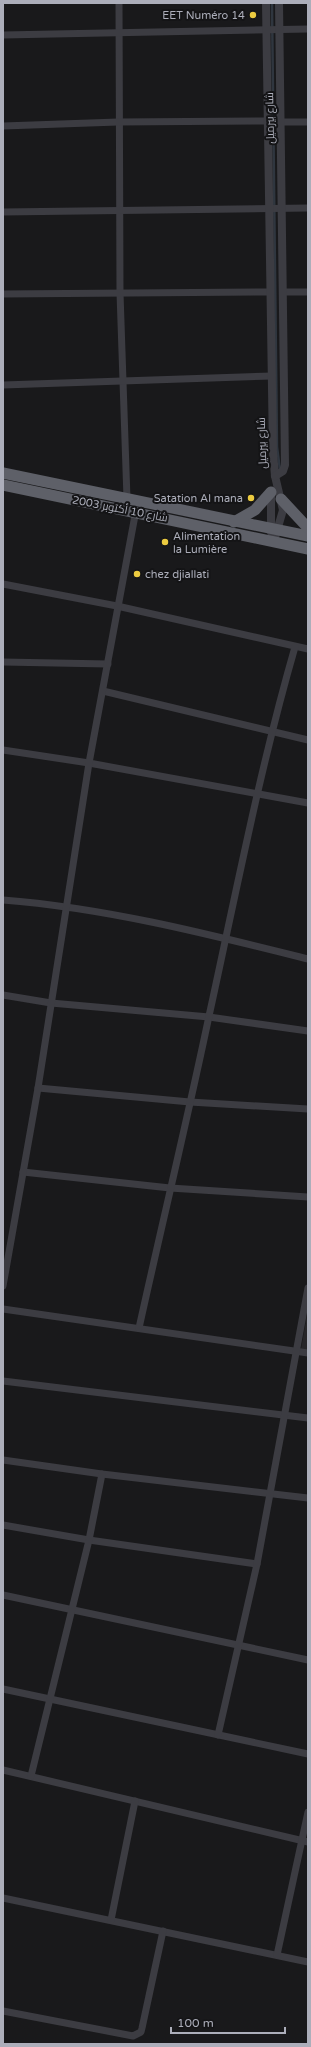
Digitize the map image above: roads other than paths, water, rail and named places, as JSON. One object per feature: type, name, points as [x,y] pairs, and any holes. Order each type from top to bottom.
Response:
[{"type":"highway","name":"شارع 10 أكتوبر 2003","points":[[3,473],[133,504],[308,549]]},
{"type":"highway","name":"شارع 10 أكتوبر 2003","points":[[3,485],[133,504],[308,536]]},
{"type":"highway","points":[[234,522],[255,510],[271,492]]},
{"type":"highway","points":[[281,499],[308,528]]},
{"type":"street","points":[[3,1286],[38,1088],[65,906],[89,763],[108,664],[133,504],[123,381],[120,293],[118,122],[119,3]]},
{"type":"street","name":"شارع بيرميل","points":[[266,3],[270,292],[275,476],[285,468],[279,3]]},
{"type":"street","points":[[3,35],[118,34],[308,29]]},
{"type":"street","points":[[3,126],[118,122],[268,121]]},
{"type":"street","points":[[281,122],[308,122]]},
{"type":"street","points":[[3,212],[308,208]]},
{"type":"street","points":[[3,294],[270,292]]},
{"type":"street","points":[[283,292],[308,292]]},
{"type":"street","points":[[3,385],[272,376]]},
{"type":"street","points":[[273,541],[274,529],[271,492],[275,476]]},
{"type":"street","points":[[274,529],[283,515],[281,499],[275,476]]},
{"type":"street","points":[[3,584],[117,606],[308,649]]},
{"type":"street","points":[[139,1328],[209,1018],[271,731],[295,647]]},
{"type":"street","points":[[3,662],[108,664]]},
{"type":"street","points":[[103,690],[308,740]]},
{"type":"street","points":[[3,750],[89,763],[308,803]]},
{"type":"street","points":[[3,900],[65,906],[226,939],[308,959]]},
{"type":"street","points":[[3,995],[51,1003],[209,1018],[308,1031]]},
{"type":"street","points":[[38,1088],[190,1102],[308,1109]]},
{"type":"street","points":[[23,1172],[170,1188],[308,1197]]},
{"type":"street","points":[[218,1735],[237,1643],[256,1564],[308,1288]]},
{"type":"street","points":[[3,1309],[308,1353]]},
{"type":"street","points":[[3,1382],[308,1418]]},
{"type":"street","points":[[3,1460],[102,1474],[308,1498]]},
{"type":"street","points":[[31,1776],[89,1540],[102,1474]]},
{"type":"street","points":[[3,1525],[89,1540],[256,1564]]},
{"type":"street","points":[[3,1595],[237,1643],[308,1660]]},
{"type":"street","points":[[3,1689],[308,1754]]},
{"type":"street","points":[[3,1770],[304,1841]]},
{"type":"street","points":[[111,1920],[135,1801]]},
{"type":"street","points":[[277,1955],[304,1841],[308,1812]]},
{"type":"street","points":[[3,1898],[308,1962]]},
{"type":"street","points":[[3,2011],[133,2036],[137,2034],[142,2028],[163,1931]]},
{"type":"waterway","points":[[272,3],[277,447],[280,470]]},
{"type":"place","name":"EET Numéro 14","points":[[253,15]]},
{"type":"place","name":"Satation Al mana","points":[[251,498]]},
{"type":"place","name":"Alimentation la Lumière","points":[[165,542]]},
{"type":"place","name":"chez djiallati","points":[[137,574]]}]
